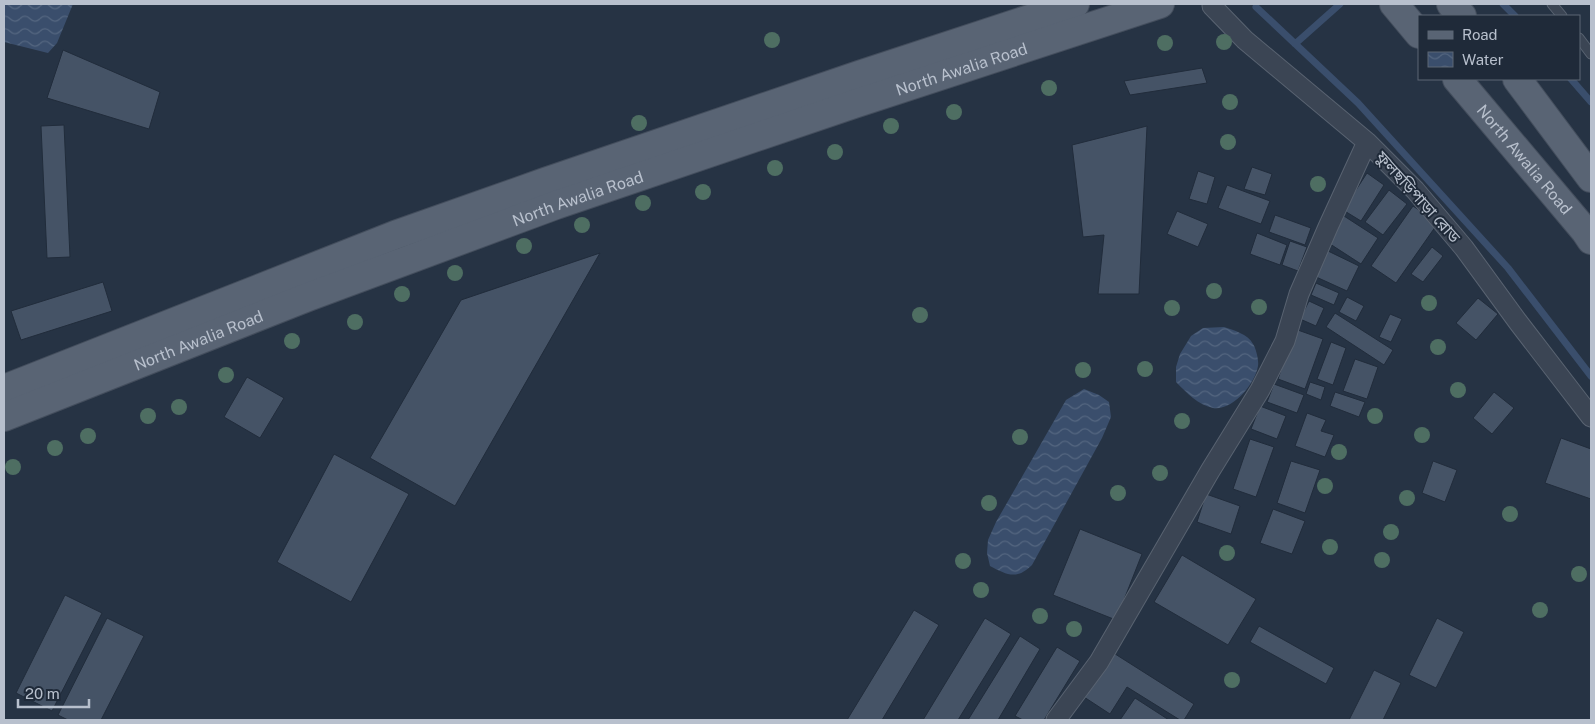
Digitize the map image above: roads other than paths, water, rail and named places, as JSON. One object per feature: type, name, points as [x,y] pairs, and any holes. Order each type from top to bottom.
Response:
[{"type":"main road","name":"North Awalia Road","points":[[4,389],[395,235],[850,78],[1075,4]]},
{"type":"main road","name":"North Awalia Road","points":[[4,417],[308,298],[556,205],[854,104],[1160,4]]},
{"type":"main road","points":[[1394,4],[1418,33]]},
{"type":"main road","points":[[1451,4],[1461,15]]},
{"type":"main road","name":"North Awalia Road","points":[[1458,80],[1591,240]]},
{"type":"main road","points":[[1518,80],[1591,178]]},
{"type":"street","name":"ফুলছড়িপাড়া রোড","points":[[1212,6],[1246,40],[1367,142],[1415,190],[1464,248],[1591,417]]},
{"type":"street","points":[[1056,720],[1099,662],[1210,471],[1260,390],[1285,341],[1299,294],[1367,142]]},
{"type":"lane","points":[[1552,4],[1561,15]]},
{"type":"lane","points":[[1580,39],[1591,54]]},
{"type":"water","points":[[4,4],[73,4],[57,43],[48,53],[4,42]]},
{"type":"water","points":[[1224,327],[1240,333],[1251,341],[1256,351],[1258,366],[1253,381],[1242,395],[1228,405],[1221,408],[1213,408],[1197,401],[1176,382],[1176,367],[1180,354],[1191,336],[1203,328]]},
{"type":"water","points":[[1084,389],[1099,395],[1109,402],[1111,417],[1102,438],[1032,565],[1022,573],[1017,574],[1007,574],[990,566],[987,553],[988,540],[996,522],[1066,400]]},
{"type":"waterway","points":[[1295,44],[1340,4]]},
{"type":"waterway","points":[[1503,4],[1514,15]]},
{"type":"waterway","points":[[1256,7],[1358,103],[1508,268],[1591,376]]},
{"type":"waterway","points":[[1572,80],[1591,102]]}]
